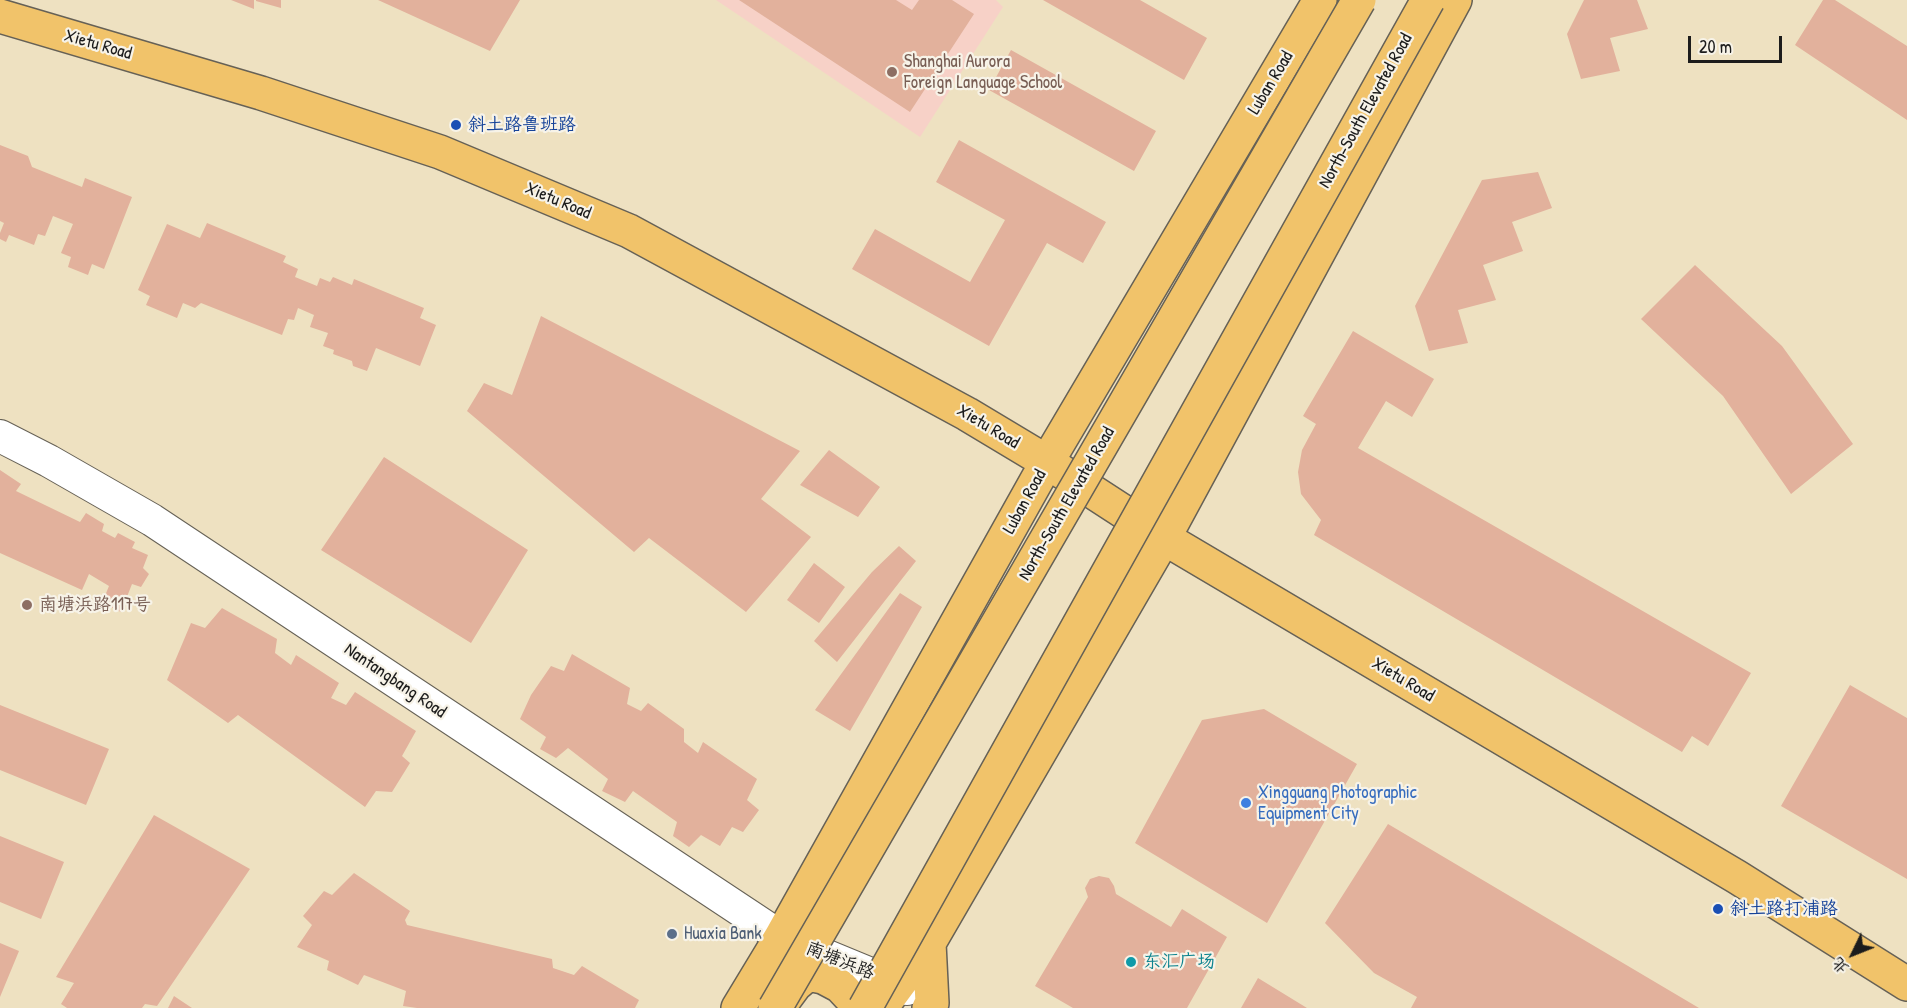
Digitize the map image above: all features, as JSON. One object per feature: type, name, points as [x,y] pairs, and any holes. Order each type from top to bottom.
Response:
[{"type":"main road","name":"Luban Road","points":[[738,1008],[781,938],[1047,462],[1320,0]]},
{"type":"main road","name":"North-South Elevated Road","points":[[777,1008],[1359,0]]},
{"type":"main road","name":"North-South Elevated Road","points":[[865,1008],[1428,0]]},
{"type":"main road","points":[[887,1000],[929,944],[1164,538],[1455,0]]},
{"type":"main road","name":"Xietu Road","points":[[0,16],[261,93],[440,152],[629,231],[967,414],[1047,462],[1164,538],[1727,871],[1907,984]]},
{"type":"main road","points":[[887,1000],[935,884]]},
{"type":"main road","points":[[767,1008],[790,964],[781,938]]},
{"type":"main road","points":[[929,944],[934,1006]]},
{"type":"main road","points":[[777,1008],[795,985],[808,974],[824,977],[840,986],[855,1002],[857,1008]]},
{"type":"street","name":"Nantangbang Road","points":[[0,436],[49,461],[152,520],[781,938]]},
{"type":"street","name":"南塘浜路","points":[[781,938],[887,1000]]},
{"type":"street","points":[[887,1000],[934,1006]]},
{"type":"shaded area","name":"Shanghai Aurora Foreign Language School","points":[[716,0],[996,0],[1003,7],[920,137]]},
{"type":"building","points":[[231,0],[254,0],[254,9]]},
{"type":"building","points":[[281,0],[281,8],[256,1]]},
{"type":"building","points":[[378,0],[520,0],[490,51]]},
{"type":"building","name":"Shanghai Aurora Foreign Language School","points":[[739,0],[896,0],[912,10],[919,0],[952,0],[974,14],[910,112]]},
{"type":"building","points":[[1043,0],[1140,0],[1207,38],[1184,80]]},
{"type":"building","points":[[1584,0],[1637,0],[1648,29],[1610,38],[1620,71],[1581,79],[1567,34]]},
{"type":"building","points":[[1823,0],[1835,0],[1907,46],[1907,120],[1795,45]]},
{"type":"building","points":[[1011,50],[1156,131],[1134,171],[989,90]]},
{"type":"building","points":[[959,140],[1106,222],[1083,263],[1047,243],[989,346],[852,269],[875,229],[970,282],[1005,220],[936,182]]},
{"type":"building","points":[[0,145],[28,156],[32,167],[82,187],[85,178],[132,197],[104,269],[92,264],[88,275],[68,267],[71,257],[61,253],[73,224],[53,216],[45,236],[38,234],[34,245],[9,235],[6,242],[0,239],[4,223],[0,221]]},
{"type":"building","points":[[1538,172],[1552,208],[1512,222],[1523,251],[1483,265],[1496,300],[1458,310],[1468,343],[1429,351],[1415,306],[1482,180]]},
{"type":"building","points":[[207,223],[286,256],[283,262],[298,269],[295,277],[317,286],[320,278],[330,282],[333,277],[352,285],[354,279],[424,308],[420,318],[436,325],[420,366],[376,348],[367,371],[353,366],[352,361],[333,354],[334,350],[323,346],[328,333],[310,327],[314,315],[298,308],[294,320],[288,319],[282,335],[201,303],[195,308],[183,303],[177,318],[146,305],[150,296],[138,290],[167,224],[200,238]]},
{"type":"building","points":[[1695,265],[1782,346],[1853,444],[1791,494],[1723,396],[1641,319]]},
{"type":"building","points":[[541,316],[800,451],[761,499],[811,537],[746,612],[649,538],[634,552],[467,411],[484,383],[512,395]]},
{"type":"building","points":[[1353,331],[1434,379],[1412,417],[1386,401],[1358,448],[1751,673],[1708,746],[1692,736],[1682,752],[1314,535],[1321,520],[1301,494],[1298,472],[1302,450],[1316,424],[1303,416]]},
{"type":"building","points":[[829,450],[880,487],[858,517],[800,485]]},
{"type":"building","points":[[384,457],[528,550],[471,643],[321,550]]},
{"type":"building","points":[[0,470],[21,484],[16,491],[80,522],[86,513],[104,524],[102,531],[115,538],[118,533],[135,542],[132,548],[148,555],[143,568],[149,574],[141,587],[132,584],[121,612],[102,603],[109,586],[89,574],[82,590],[0,553]]},
{"type":"building","points":[[899,546],[916,561],[837,662],[814,641],[872,572]]},
{"type":"building","points":[[814,563],[845,587],[819,623],[787,600]]},
{"type":"building","points":[[900,593],[922,607],[850,731],[815,710]]},
{"type":"building","points":[[222,608],[277,639],[275,653],[291,665],[296,655],[339,683],[331,698],[346,705],[355,692],[416,731],[402,756],[410,763],[392,792],[376,791],[365,807],[238,715],[228,723],[167,680],[191,623],[205,628]]},
{"type":"building","points":[[572,654],[630,688],[627,704],[641,711],[648,703],[684,729],[684,742],[698,753],[703,742],[757,779],[747,800],[759,810],[743,832],[732,827],[720,846],[701,835],[689,847],[673,836],[677,822],[633,791],[625,802],[602,791],[608,779],[568,748],[556,758],[540,749],[546,737],[520,719],[531,695],[551,666],[564,671]]},
{"type":"building","points":[[1850,685],[1907,718],[1907,879],[1781,806]]},
{"type":"building","points":[[0,705],[109,749],[86,805],[0,770]]},
{"type":"building","name":"Xingguang Photographic Equipment City","points":[[1264,709],[1357,764],[1267,923],[1135,843],[1202,720]]},
{"type":"building","points":[[154,815],[250,869],[157,1006],[145,1004],[142,1008],[67,1008],[61,1004],[74,983],[56,977]]},
{"type":"building","points":[[1388,824],[1699,1008],[1411,1008],[1417,997],[1374,973],[1325,923]]},
{"type":"building","points":[[0,836],[64,862],[41,919],[0,902]]},
{"type":"building","points":[[354,873],[410,911],[405,920],[407,925],[552,959],[553,968],[574,975],[582,966],[639,1000],[635,1008],[417,1008],[403,1006],[406,991],[364,975],[358,985],[327,970],[329,961],[297,947],[312,925],[303,916],[324,891],[332,895]]},
{"type":"building","name":"东汇广场","points":[[1099,876],[1109,878],[1116,894],[1171,927],[1182,909],[1227,937],[1187,1008],[1073,1008],[1035,986],[1088,897],[1085,888],[1090,879]]},
{"type":"building","points":[[0,943],[19,951],[0,997]]},
{"type":"building","points":[[1258,978],[1307,1008],[1241,1008]]},
{"type":"building","points":[[174,996],[192,1008],[168,1008]]},
{"type":"place","name":"Shanghai Aurora Foreign Language School","points":[[892,72]]},
{"type":"place","name":"斜土路鲁班路","points":[[456,125]]},
{"type":"place","name":"南塘浜路117号","points":[[27,605]]},
{"type":"place","name":"Xingguang Photographic Equipment City","points":[[1246,803]]},
{"type":"place","name":"斜土路打浦路","points":[[1718,909]]},
{"type":"place","name":"Huaxia Bank","points":[[672,934]]},
{"type":"place","name":"东汇广场","points":[[1131,962]]}]
